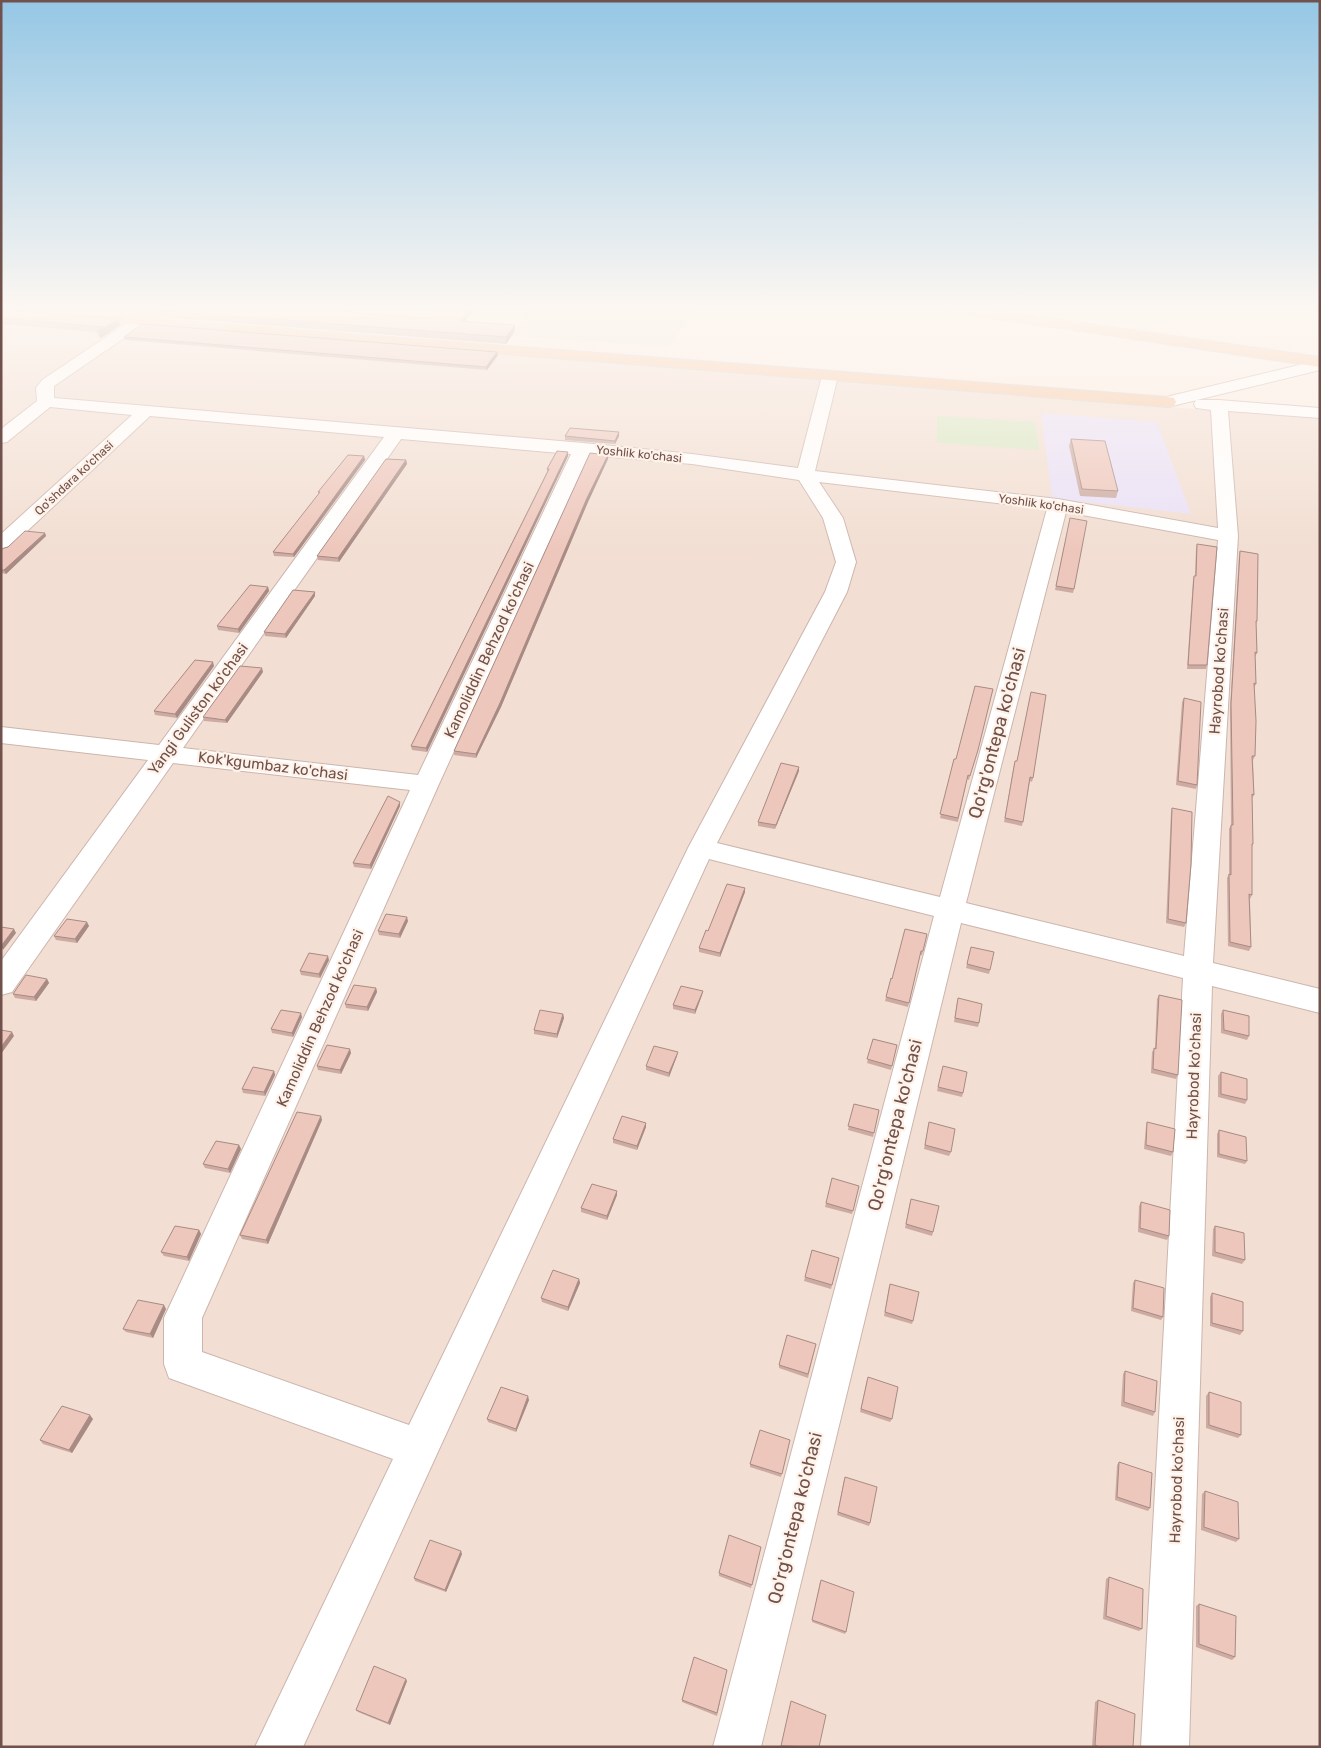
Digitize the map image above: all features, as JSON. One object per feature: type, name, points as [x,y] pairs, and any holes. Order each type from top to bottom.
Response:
[{"type":"main road","points":[[1006,390],[1168,402]]},
{"type":"street","points":[[1,438],[46,402],[44,390]]},
{"type":"street","points":[[279,1747],[701,848],[836,592],[846,562],[833,518],[805,475],[827,390]]},
{"type":"street","points":[[1168,402],[1218,390]]},
{"type":"street","name":"Yoshlik ko'chasi","points":[[46,402],[395,434],[583,448],[692,460],[1058,505],[1228,536]]},
{"type":"street","points":[[1168,402],[1320,413]]},
{"type":"street","name":"Hayrobod ko'chasi","points":[[1166,1747],[1198,970],[1228,536],[1219,405]]},
{"type":"street","name":"Qo'shdara ko'chasi","points":[[1,545],[146,411]]},
{"type":"street","name":"Yangi Guliston ko'chasi","points":[[1,984],[395,434]]},
{"type":"street","name":"Kamoliddin Behzod ko'chasi","points":[[420,1449],[183,1364],[183,1318],[426,784],[583,448]]},
{"type":"street","name":"Qo'rg'ontepa ko'chasi","points":[[737,1747],[950,910],[1058,505]]},
{"type":"street","name":"Kok'kgumbaz ko'chasi","points":[[1,735],[426,784]]},
{"type":"street","points":[[701,848],[1320,1001]]},
{"type":"shaded area","points":[[1,390],[946,390],[1320,419],[1320,1747],[1,1747]]},
{"type":"shaded area","points":[[1041,413],[1157,422],[1191,514],[1052,498]]},
{"type":"green space","points":[[937,416],[1035,422],[1039,450],[937,443]]},
{"type":"building","points":[[570,428],[619,432],[615,441],[565,436]]},
{"type":"building","points":[[1071,439],[1105,441],[1118,491],[1082,489]]},
{"type":"building","points":[[557,451],[568,452],[426,748],[411,746],[549,469],[547,469]]},
{"type":"building","points":[[590,453],[608,455],[587,498],[500,703],[476,754],[454,751]]},
{"type":"building","points":[[348,455],[364,456],[293,554],[273,552],[320,492],[318,492]]},
{"type":"building","points":[[386,459],[406,460],[338,558],[317,556]]},
{"type":"building","points":[[1070,518],[1087,521],[1074,589],[1056,586]]},
{"type":"building","points":[[25,531],[45,533],[4,570],[1,570],[1,549],[8,547]]},
{"type":"building","points":[[1197,544],[1217,547],[1207,665],[1188,665]]},
{"type":"building","points":[[1240,551],[1258,554],[1256,684],[1254,683],[1255,756],[1252,756],[1254,795],[1252,794],[1252,895],[1249,894],[1251,947],[1230,942],[1229,874],[1231,875],[1231,825],[1233,825],[1231,704]]},
{"type":"building","points":[[250,585],[268,587],[238,629],[217,626]]},
{"type":"building","points":[[293,590],[315,592],[285,634],[264,632]]},
{"type":"building","points":[[195,660],[213,662],[175,714],[154,711]]},
{"type":"building","points":[[240,666],[262,668],[225,720],[203,717]]},
{"type":"building","points":[[975,686],[993,689],[978,750],[970,776],[968,775],[958,818],[940,814]]},
{"type":"building","points":[[1031,692],[1046,695],[1033,778],[1030,777],[1023,822],[1005,818],[1015,761],[1017,761]]},
{"type":"building","points":[[1184,698],[1201,702],[1197,785],[1178,781]]},
{"type":"building","points":[[781,763],[799,767],[776,825],[758,822]]},
{"type":"building","points":[[388,796],[400,802],[370,865],[353,863]]},
{"type":"building","points":[[1172,808],[1192,812],[1191,864],[1186,923],[1168,919]]},
{"type":"building","points":[[727,884],[745,888],[720,953],[699,948],[706,930],[708,931]]},
{"type":"building","points":[[386,914],[407,917],[399,934],[378,931]]},
{"type":"building","points":[[67,919],[87,922],[75,939],[54,936]]},
{"type":"building","points":[[1,927],[14,929],[1,946]]},
{"type":"building","points":[[905,929],[927,934],[923,951],[921,951],[909,1003],[886,997]]},
{"type":"building","points":[[971,947],[994,952],[990,970],[967,964]]},
{"type":"building","points":[[309,953],[328,956],[319,974],[300,971]]},
{"type":"building","points":[[26,975],[47,979],[34,997],[13,994]]},
{"type":"building","points":[[354,985],[376,988],[367,1007],[345,1004]]},
{"type":"building","points":[[681,986],[703,991],[695,1010],[673,1005]]},
{"type":"building","points":[[1159,995],[1182,1000],[1178,1075],[1153,1069]]},
{"type":"building","points":[[958,998],[982,1004],[979,1023],[955,1018]]},
{"type":"building","points":[[281,1010],[301,1013],[292,1033],[271,1029]]},
{"type":"building","points":[[540,1010],[563,1014],[557,1034],[534,1030]]},
{"type":"building","points":[[1223,1010],[1249,1016],[1249,1036],[1224,1030]]},
{"type":"building","points":[[1,1030],[12,1032],[1,1047]]},
{"type":"building","points":[[873,1039],[897,1045],[892,1066],[867,1059]]},
{"type":"building","points":[[327,1045],[350,1049],[340,1070],[317,1066]]},
{"type":"building","points":[[654,1046],[678,1052],[669,1073],[646,1066]]},
{"type":"building","points":[[943,1066],[967,1072],[963,1093],[938,1087]]},
{"type":"building","points":[[253,1067],[274,1071],[264,1092],[242,1089]]},
{"type":"building","points":[[1221,1072],[1247,1079],[1247,1100],[1221,1094]]},
{"type":"building","points":[[854,1104],[879,1110],[874,1133],[848,1126]]},
{"type":"building","points":[[297,1112],[321,1116],[266,1240],[240,1235]]},
{"type":"building","points":[[622,1116],[646,1123],[637,1146],[613,1139]]},
{"type":"building","points":[[929,1122],[955,1129],[951,1152],[925,1145]]},
{"type":"building","points":[[1147,1122],[1175,1129],[1173,1152],[1146,1145]]},
{"type":"building","points":[[1219,1130],[1246,1137],[1247,1161],[1219,1154]]},
{"type":"building","points":[[216,1141],[239,1145],[228,1169],[203,1164]]},
{"type":"building","points":[[832,1178],[859,1186],[853,1211],[826,1203]]},
{"type":"building","points":[[592,1184],[617,1191],[607,1216],[581,1208]]},
{"type":"building","points":[[911,1199],[939,1206],[933,1232],[906,1224]]},
{"type":"building","points":[[1141,1202],[1170,1210],[1169,1236],[1140,1228]]},
{"type":"building","points":[[175,1226],[199,1230],[187,1257],[161,1252]]},
{"type":"building","points":[[1215,1226],[1244,1233],[1245,1260],[1215,1252]]},
{"type":"building","points":[[812,1250],[839,1258],[832,1285],[805,1277]]},
{"type":"building","points":[[553,1270],[579,1279],[568,1307],[541,1298]]},
{"type":"building","points":[[1135,1280],[1164,1288],[1163,1317],[1133,1308]]},
{"type":"building","points":[[890,1284],[919,1292],[913,1321],[885,1312]]},
{"type":"building","points":[[1212,1293],[1243,1302],[1243,1331],[1212,1323]]},
{"type":"building","points":[[138,1300],[164,1305],[150,1334],[123,1329]]},
{"type":"building","points":[[787,1335],[816,1344],[808,1374],[779,1365]]},
{"type":"building","points":[[1125,1371],[1157,1381],[1155,1412],[1124,1402]]},
{"type":"building","points":[[868,1377],[898,1387],[892,1419],[861,1409]]},
{"type":"building","points":[[501,1387],[528,1396],[516,1429],[487,1419]]},
{"type":"building","points":[[1209,1392],[1241,1402],[1241,1435],[1209,1425]]},
{"type":"building","points":[[62,1406],[90,1415],[69,1450],[40,1440]]},
{"type":"building","points":[[760,1430],[790,1440],[782,1474],[750,1464]]},
{"type":"building","points":[[1119,1462],[1152,1473],[1150,1508],[1117,1497]]},
{"type":"building","points":[[845,1477],[877,1487],[870,1523],[838,1512]]},
{"type":"building","points":[[1205,1491],[1238,1502],[1239,1539],[1204,1527]]},
{"type":"building","points":[[729,1535],[761,1547],[752,1585],[719,1573]]},
{"type":"building","points":[[430,1540],[461,1551],[445,1590],[414,1578]]},
{"type":"building","points":[[1109,1577],[1143,1589],[1142,1629],[1106,1616]]},
{"type":"building","points":[[821,1580],[854,1592],[846,1632],[812,1620]]},
{"type":"building","points":[[1199,1604],[1236,1616],[1235,1657],[1199,1644]]},
{"type":"building","points":[[694,1657],[727,1670],[717,1713],[682,1700]]},
{"type":"building","points":[[374,1666],[406,1679],[388,1723],[356,1710]]},
{"type":"building","points":[[1098,1700],[1135,1714],[1133,1747],[1099,1747],[1095,1745]]},
{"type":"building","points":[[791,1701],[826,1715],[819,1747],[781,1746]]}]
